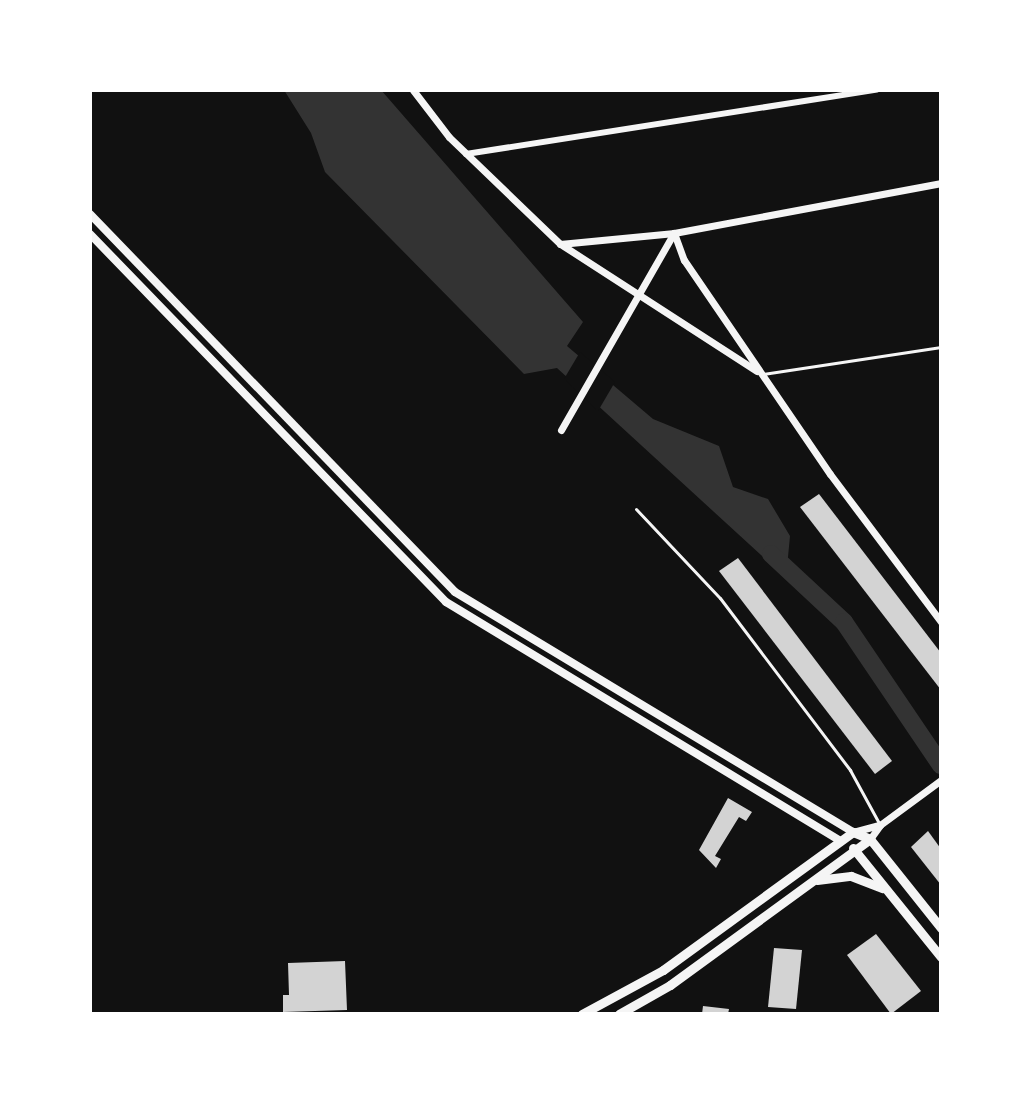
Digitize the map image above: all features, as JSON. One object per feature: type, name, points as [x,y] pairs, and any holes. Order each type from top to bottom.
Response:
[{"type":"main road","points":[[90,214],[455,592],[853,832],[870,839],[941,928]]},
{"type":"main road","points":[[90,234],[446,602],[855,849],[941,957]]},
{"type":"main road","points":[[582,1014],[663,970],[853,832]]},
{"type":"main road","points":[[619,1014],[670,985],[870,839]]},
{"type":"main road","points":[[809,882],[851,876],[889,891]]},
{"type":"street","points":[[413,90],[466,154],[560,244],[762,374]]},
{"type":"street","points":[[466,154],[877,90]]},
{"type":"street","points":[[560,244],[674,233],[941,183]]},
{"type":"street","points":[[561,430],[674,233]]},
{"type":"street","points":[[674,233],[684,260],[762,374],[941,622]]},
{"type":"street","points":[[870,839],[880,825],[941,780]]},
{"type":"street","points":[[853,832],[880,825]]},
{"type":"lane","points":[[762,374],[941,347]]},
{"type":"lane","points":[[636,509],[720,598],[850,770],[880,825]]},
{"type":"shaded area","points":[[284,90],[381,90],[583,322],[567,346],[653,419],[719,446],[733,487],[768,499],[790,536],[786,578],[557,368],[524,374],[325,172],[311,133]]},
{"type":"pier","points":[[580,352],[615,382],[598,411],[564,379]]},
{"type":"building","points":[[819,494],[941,653],[941,690],[800,507]]},
{"type":"building","points":[[738,558],[892,761],[875,774],[719,571]]},
{"type":"building","points":[[728,798],[752,812],[746,821],[739,817],[715,856],[721,859],[716,868],[699,850]]},
{"type":"building","points":[[928,831],[941,849],[941,885],[911,847]]},
{"type":"building","points":[[876,934],[921,991],[891,1014],[847,955]]},
{"type":"building","points":[[774,948],[802,950],[796,1009],[768,1007]]},
{"type":"building","points":[[345,961],[347,1010],[283,1012],[283,995],[289,995],[288,963]]},
{"type":"building","points":[[703,1006],[729,1009],[728,1014],[702,1014]]},
{"type":"waterway","points":[[771,554],[844,622],[941,765]]}]
